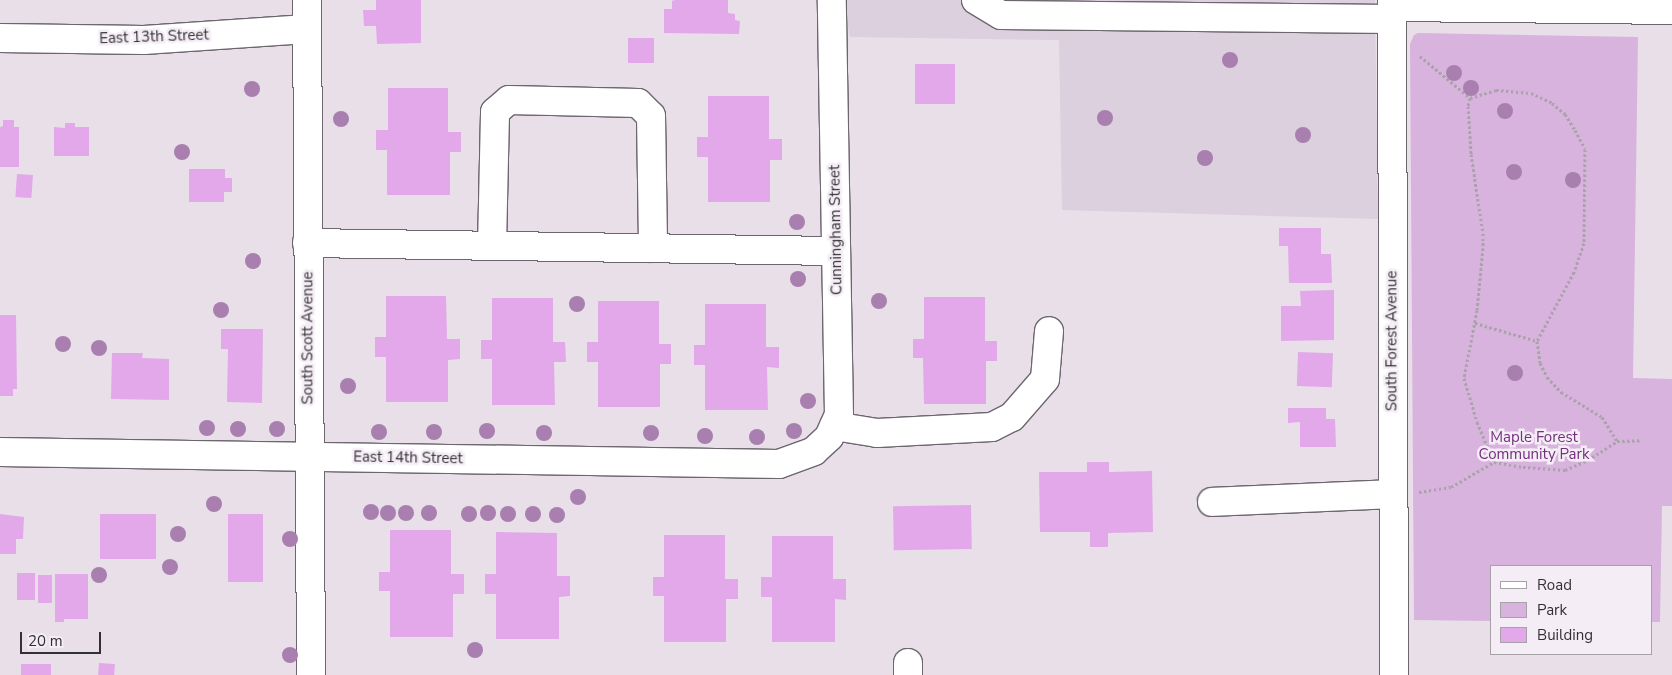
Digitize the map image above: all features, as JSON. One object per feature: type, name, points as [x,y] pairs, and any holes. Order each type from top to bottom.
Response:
[{"type":"street","name":"South Scott Avenue","points":[[307,0],[308,457],[311,675]]},
{"type":"street","name":"Cunningham Street","points":[[814,451],[829,436],[839,416],[832,0]]},
{"type":"street","points":[[976,0],[1001,15],[1392,9],[1672,10]]},
{"type":"street","name":"South Forest Avenue","points":[[1392,9],[1404,494],[1394,675]]},
{"type":"street","name":"East 13th Street","points":[[0,38],[144,40],[307,29]]},
{"type":"street","points":[[492,246],[495,112],[509,100],[638,103],[651,116],[653,248]]},
{"type":"street","points":[[307,243],[836,251]]},
{"type":"street","points":[[834,426],[877,433],[992,427],[1012,417],[1045,379],[1049,331]]},
{"type":"street","name":"East 14th Street","points":[[0,452],[779,464],[814,451]]},
{"type":"street","points":[[1212,502],[1404,494]]},
{"type":"path","points":[[1414,50],[1470,98]]},
{"type":"path","points":[[1470,98],[1484,92],[1505,90],[1542,96],[1565,114],[1585,149],[1584,242],[1574,272],[1537,341],[1540,363],[1552,384],[1567,396],[1602,417],[1617,442]]},
{"type":"path","points":[[1470,98],[1468,106],[1471,154],[1483,233],[1482,278],[1464,378],[1477,422],[1494,462]]},
{"type":"path","points":[[1475,323],[1537,341]]},
{"type":"path","points":[[1404,494],[1451,487],[1494,462],[1538,469],[1565,470],[1588,460],[1617,442],[1641,440]]},
{"type":"shaded area","points":[[843,0],[1375,0],[1378,219],[1062,210],[1059,40],[850,37]]},
{"type":"green space","name":"Maple Forest Community Park","points":[[1418,33],[1638,37],[1633,378],[1672,379],[1672,506],[1662,506],[1660,622],[1652,622],[1652,565],[1490,565],[1490,621],[1414,620],[1410,44],[1414,35]]},
{"type":"building","points":[[376,0],[421,0],[421,43],[377,44],[376,26],[364,26],[363,10],[376,10]]},
{"type":"building","points":[[728,0],[728,13],[735,14],[735,20],[740,21],[739,34],[664,33],[664,9],[672,9],[672,1]]},
{"type":"building","points":[[628,38],[654,38],[654,63],[628,63]]},
{"type":"building","points":[[915,64],[955,64],[955,104],[915,104]]},
{"type":"building","points":[[388,88],[448,88],[448,132],[461,132],[461,152],[450,152],[450,195],[387,195],[387,150],[376,150],[376,130],[388,130]]},
{"type":"building","points":[[708,96],[769,96],[769,139],[782,139],[782,160],[770,160],[770,202],[708,202],[708,157],[697,157],[697,137],[708,137]]},
{"type":"building","points":[[3,120],[14,120],[14,127],[19,127],[19,167],[0,167],[0,127],[3,126]]},
{"type":"building","points":[[65,123],[75,123],[75,127],[89,127],[89,156],[54,156],[54,127],[65,128]]},
{"type":"building","points":[[189,169],[225,169],[225,178],[232,178],[232,192],[224,192],[224,202],[189,202]]},
{"type":"building","points":[[17,174],[33,175],[31,198],[15,197]]},
{"type":"building","points":[[1279,228],[1321,228],[1321,254],[1331,254],[1332,283],[1289,283],[1288,246],[1279,246]]},
{"type":"building","points":[[1334,290],[1334,340],[1281,341],[1281,306],[1301,306],[1300,291]]},
{"type":"building","points":[[386,296],[446,296],[447,339],[460,339],[460,359],[448,360],[448,402],[386,402],[386,357],[375,357],[375,337],[386,337]]},
{"type":"building","points":[[924,297],[985,297],[985,341],[997,341],[997,361],[986,361],[986,404],[924,404],[923,358],[913,358],[913,339],[924,339]]},
{"type":"building","points":[[492,298],[553,298],[553,342],[565,342],[566,362],[554,362],[555,405],[492,405],[492,359],[481,359],[481,340],[492,340]]},
{"type":"building","points":[[598,301],[659,301],[659,344],[671,344],[671,364],[660,364],[660,407],[598,407],[598,362],[587,362],[587,342],[598,342]]},
{"type":"building","points":[[705,304],[766,304],[766,347],[779,347],[779,368],[767,367],[768,410],[705,410],[705,365],[694,365],[694,345],[705,345]]},
{"type":"building","points":[[0,315],[16,315],[17,389],[13,389],[13,396],[0,396]]},
{"type":"building","points":[[221,329],[263,329],[262,403],[227,402],[228,349],[221,349]]},
{"type":"building","points":[[1298,352],[1333,353],[1332,387],[1297,386]]},
{"type":"building","points":[[112,353],[143,353],[142,358],[169,359],[169,400],[111,399]]},
{"type":"building","points":[[1288,408],[1326,408],[1326,419],[1335,419],[1336,447],[1300,447],[1300,422],[1288,423]]},
{"type":"building","points":[[1087,462],[1109,462],[1109,472],[1152,471],[1153,532],[1108,533],[1108,547],[1090,547],[1090,532],[1040,532],[1039,472],[1087,472]]},
{"type":"building","points":[[971,505],[972,549],[894,550],[893,506]]},
{"type":"building","points":[[0,514],[24,517],[23,539],[16,539],[16,554],[0,554]]},
{"type":"building","points":[[100,514],[156,514],[156,559],[100,559]]},
{"type":"building","points":[[228,514],[263,514],[263,582],[228,582]]},
{"type":"building","points":[[390,530],[451,530],[451,574],[464,574],[464,594],[453,594],[453,637],[390,637],[390,591],[379,591],[379,572],[390,572]]},
{"type":"building","points":[[496,532],[557,533],[557,576],[570,576],[570,596],[559,597],[559,639],[496,639],[496,594],[485,594],[485,574],[496,574]]},
{"type":"building","points":[[664,535],[725,535],[725,579],[738,579],[738,599],[726,599],[726,642],[664,642],[664,596],[653,596],[653,577],[664,577]]},
{"type":"building","points":[[772,536],[833,536],[833,579],[846,579],[846,600],[835,599],[835,642],[772,642],[772,597],[761,597],[761,577],[772,577]]},
{"type":"building","points":[[17,573],[35,573],[35,600],[17,600]]},
{"type":"building","points":[[55,574],[88,574],[88,619],[64,619],[64,622],[55,622]]},
{"type":"building","points":[[38,575],[52,575],[52,603],[38,603]]},
{"type":"building","points":[[99,663],[115,664],[114,675],[98,675]]},
{"type":"building","points":[[21,664],[51,664],[51,675],[21,675]]}]
